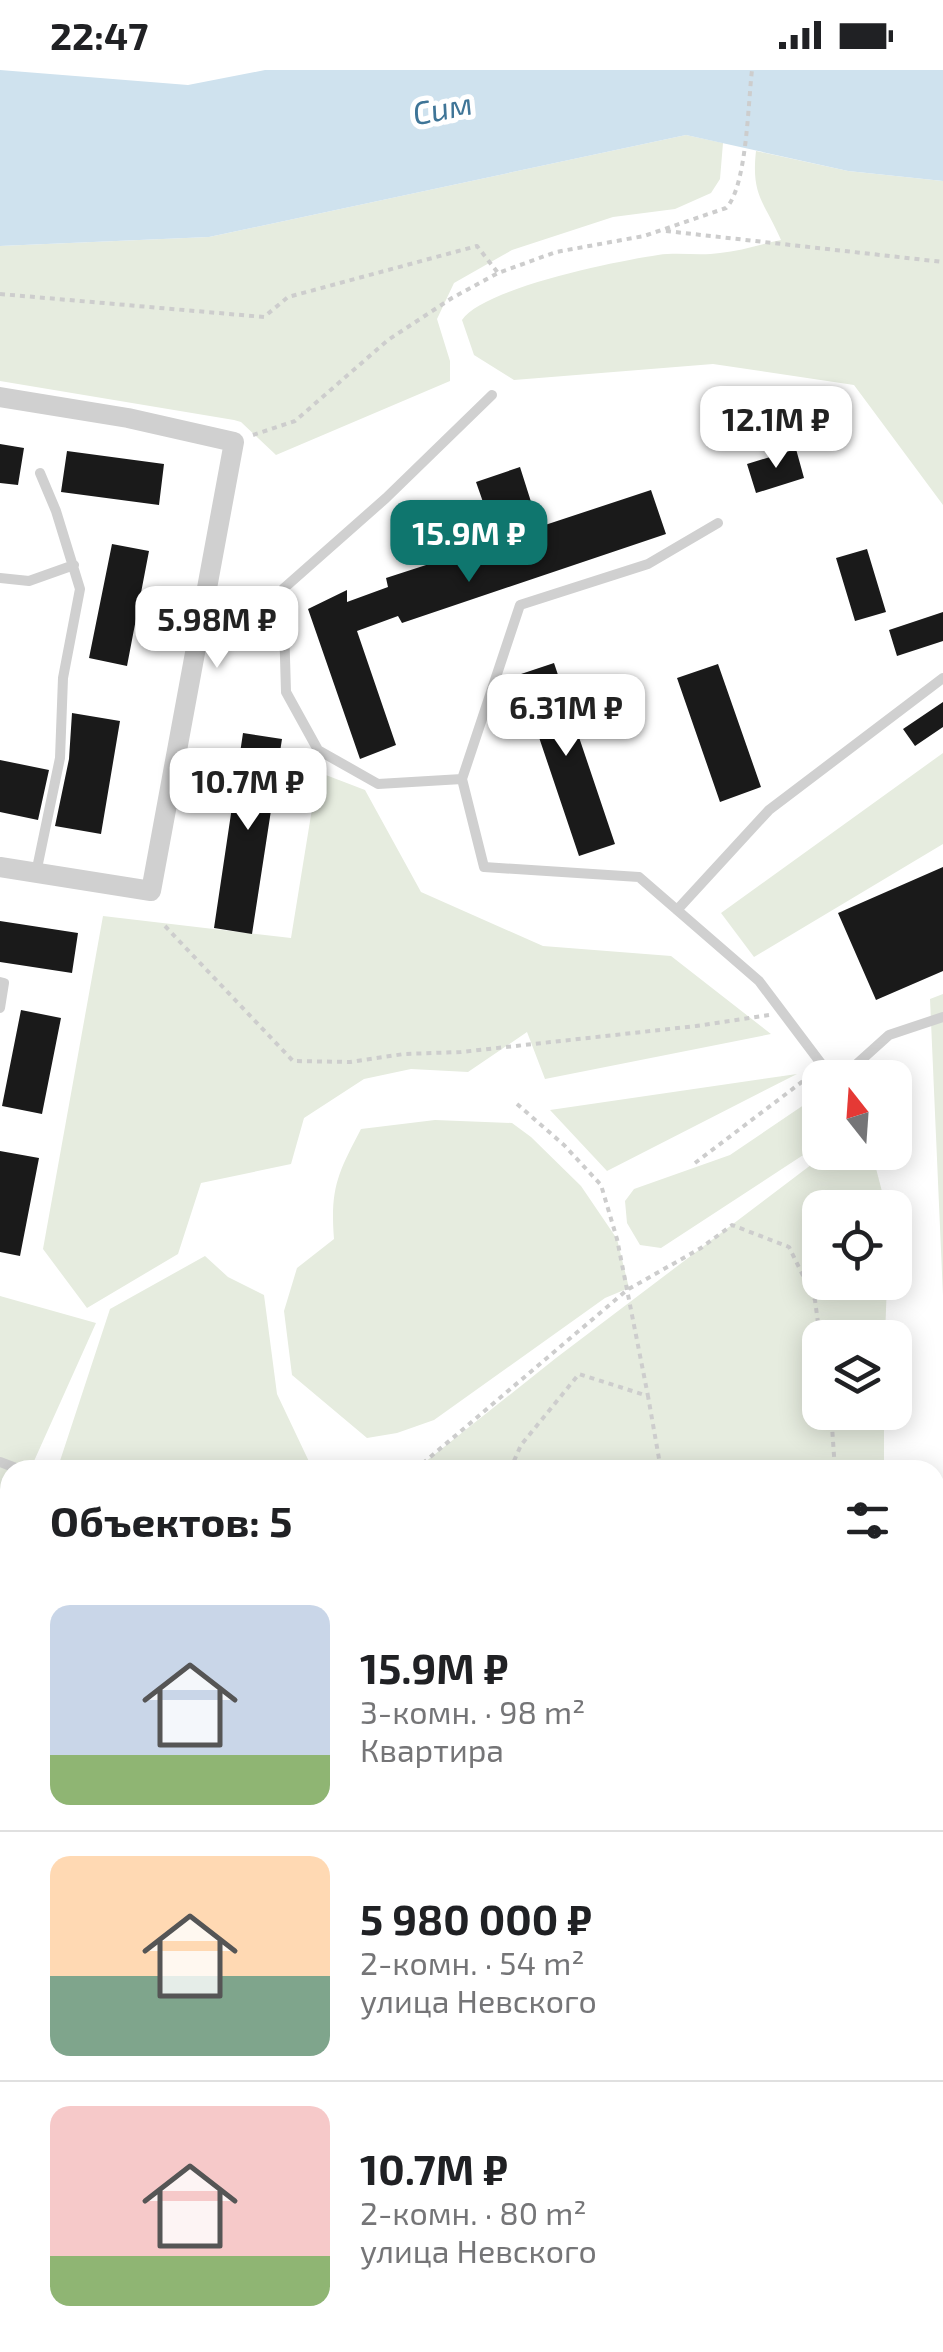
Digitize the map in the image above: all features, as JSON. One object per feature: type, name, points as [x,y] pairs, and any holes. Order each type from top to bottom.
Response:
[{"type":"street","points":[[0,397],[128,418],[234,442],[151,891],[0,868]]},
{"type":"lane","points":[[462,779],[378,784],[318,750],[286,692],[283,589],[386,498],[492,395]]},
{"type":"lane","points":[[36,874],[60,758],[62,678],[80,590],[40,472]]},
{"type":"lane","points":[[718,523],[648,564],[520,605],[462,779],[484,866],[639,877],[758,981],[817,1060]]},
{"type":"lane","points":[[0,578],[29,581],[74,565]]},
{"type":"lane","points":[[677,910],[769,810],[943,678]]},
{"type":"lane","points":[[0,982],[4,983],[0,1008]]},
{"type":"lane","points":[[862,1060],[890,1035],[943,1017]]},
{"type":"path","points":[[234,442],[295,421],[388,340],[498,273],[556,252],[662,230],[726,208],[733,201],[739,174],[752,70]]},
{"type":"path","points":[[662,230],[943,262]]},
{"type":"path","points":[[0,294],[264,317],[288,297],[477,246],[498,273]]},
{"type":"path","points":[[165,926],[293,1061],[350,1062],[404,1054],[508,1048],[782,1013]]},
{"type":"path","points":[[695,1163],[802,1081]]},
{"type":"path","points":[[517,1104],[602,1186],[617,1239],[659,1460]]},
{"type":"path","points":[[427,1460],[627,1290],[701,1248],[732,1225],[790,1247],[815,1300],[818,1320]]},
{"type":"path","points":[[514,1460],[521,1445],[579,1374],[648,1396]]},
{"type":"path","points":[[832,1430],[834,1460]]},
{"type":"shaded area","points":[[686,135],[723,143],[720,179],[711,193],[675,209],[613,217],[512,250],[454,283],[437,319],[450,361],[450,381],[276,455],[234,420],[0,381],[0,246],[209,237]]},
{"type":"shaded area","points":[[756,151],[848,171],[943,181],[943,505],[854,385],[713,364],[514,380],[474,355],[462,320],[475,308],[522,287],[639,258],[720,253],[781,240],[757,189]]},
{"type":"shaded area","points":[[943,753],[943,844],[754,957],[721,913]]},
{"type":"shaded area","points":[[318,772],[365,790],[421,892],[543,946],[671,956],[771,1034],[545,1079],[527,1032],[468,1072],[411,1069],[364,1079],[304,1118],[291,1164],[201,1183],[178,1254],[87,1308],[43,1249],[103,916],[291,938]]},
{"type":"shaded area","points":[[943,994],[943,1296],[930,999]]},
{"type":"shaded area","points":[[797,1074],[607,1171],[550,1110]]},
{"type":"shaded area","points":[[802,1106],[802,1156],[661,1248],[640,1245],[627,1223],[625,1201],[634,1189],[730,1155]]},
{"type":"shaded area","points":[[435,1120],[512,1123],[531,1137],[581,1186],[617,1239],[629,1288],[605,1298],[434,1420],[367,1438],[292,1375],[284,1311],[297,1268],[334,1239],[337,1181],[361,1129]]},
{"type":"shaded area","points":[[804,1170],[876,1170],[882,1190],[802,1190],[802,1300],[886,1300],[886,1320],[802,1320],[802,1430],[884,1430],[884,1460],[428,1460]]},
{"type":"shaded area","points":[[205,1256],[228,1277],[264,1295],[277,1394],[308,1460],[60,1460],[110,1309]]},
{"type":"shaded area","points":[[0,1296],[96,1323],[34,1460],[0,1460]]},
{"type":"water","name":"Сим","points":[[0,70],[188,85],[265,70],[943,70],[943,181],[848,171],[686,135],[209,237],[0,246]]},
{"type":"building","points":[[0,444],[24,448],[18,485],[0,483]]},
{"type":"building","points":[[796,449],[804,478],[756,493],[747,464]]},
{"type":"building","points":[[67,451],[164,464],[159,505],[61,492]]},
{"type":"building","points":[[520,467],[539,527],[651,490],[666,534],[402,623],[398,616],[357,631],[396,745],[360,759],[308,609],[347,590],[347,602],[388,587],[386,578],[497,542],[476,482]]},
{"type":"building","points":[[112,544],[149,551],[127,666],[89,658]]},
{"type":"building","points":[[867,549],[886,612],[855,621],[836,558]]},
{"type":"building","points":[[943,612],[943,641],[897,656],[889,630]]},
{"type":"building","points":[[554,663],[615,844],[579,856],[518,675]]},
{"type":"building","points":[[718,664],[761,787],[720,802],[677,678]]},
{"type":"building","points":[[943,702],[943,727],[915,746],[903,729]]},
{"type":"building","points":[[72,713],[120,721],[101,834],[55,826],[69,759]]},
{"type":"building","points":[[243,733],[282,739],[252,934],[214,928]]},
{"type":"building","points":[[0,760],[49,770],[38,820],[0,812]]},
{"type":"building","points":[[943,867],[943,971],[876,1000],[838,913]]},
{"type":"building","points":[[0,921],[78,933],[72,973],[0,962]]},
{"type":"building","points":[[21,1010],[61,1018],[42,1114],[2,1106]]},
{"type":"building","points":[[0,1151],[39,1158],[20,1256],[0,1252]]}]
